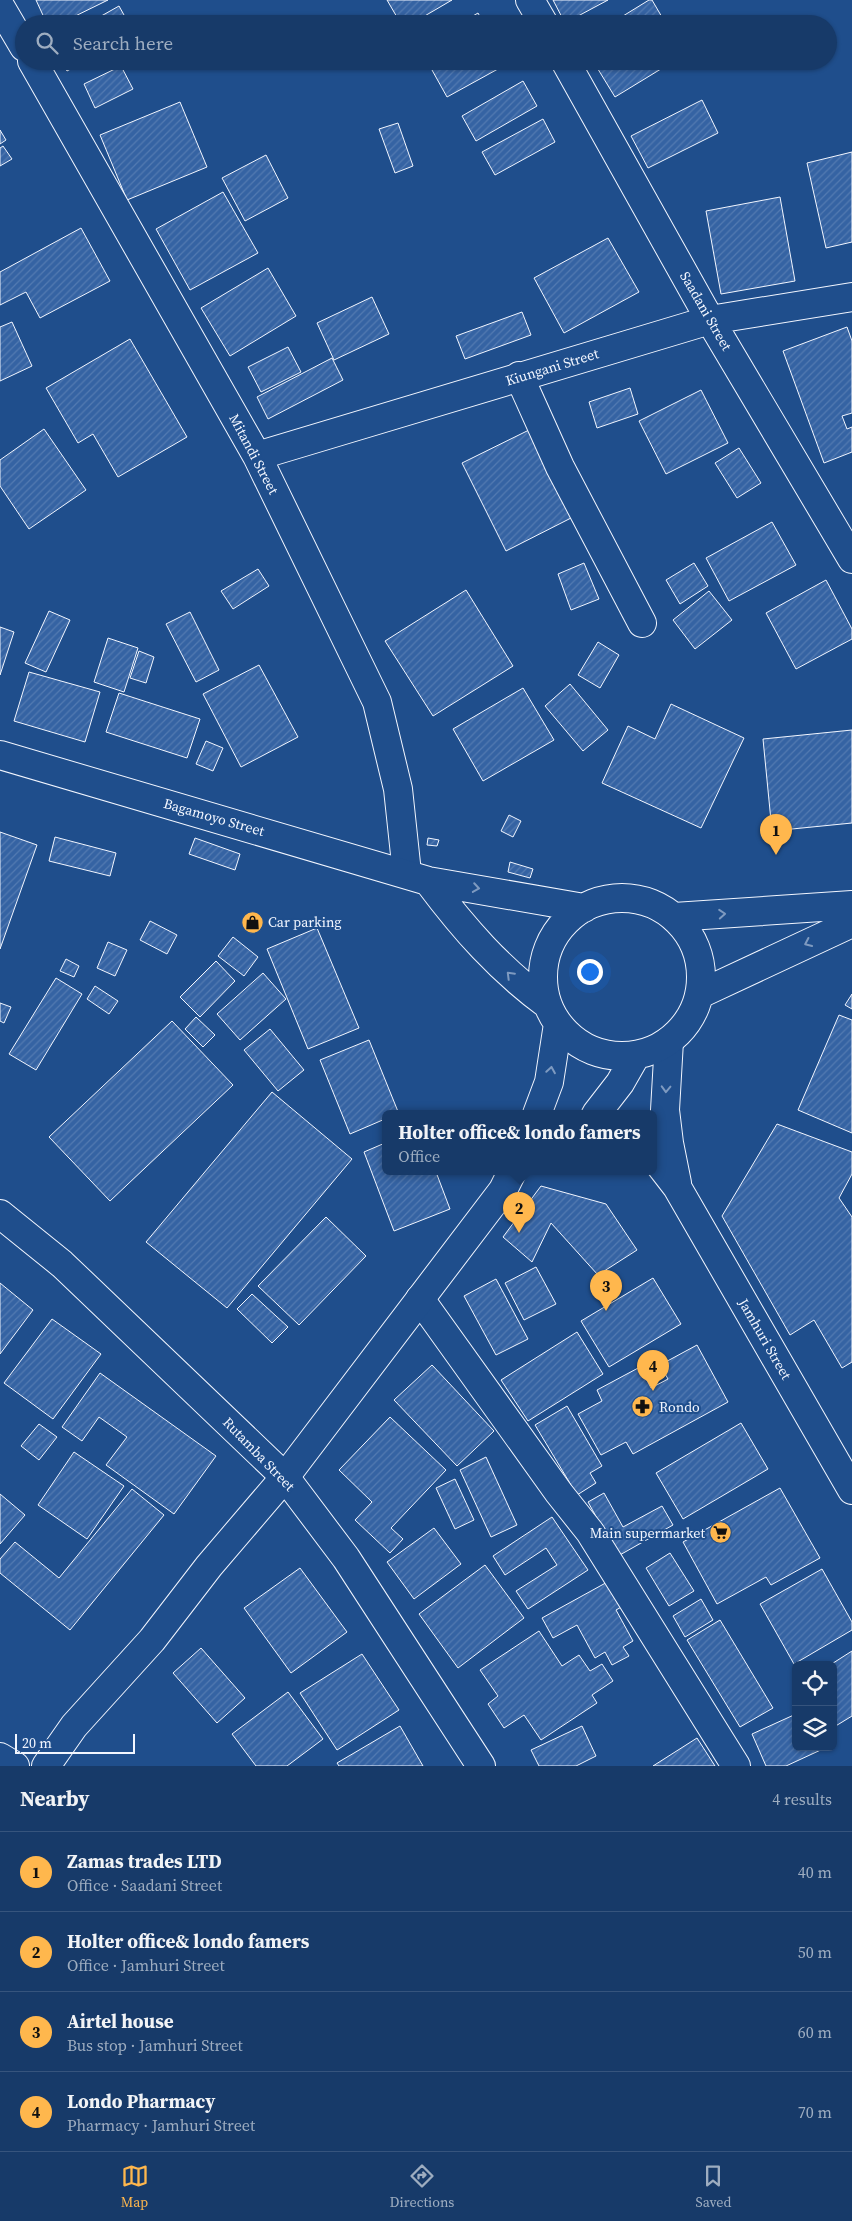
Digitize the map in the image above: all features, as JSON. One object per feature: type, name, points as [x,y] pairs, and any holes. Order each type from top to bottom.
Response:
[{"type":"main road","points":[[530,0],[539,15]]},
{"type":"main road","points":[[0,6],[15,32]]},
{"type":"main road","name":"Mitandi Street","points":[[37,70],[257,456],[377,702],[417,877]]},
{"type":"main road","name":"Saadani Street","points":[[570,70],[710,320],[852,559]]},
{"type":"main road","name":"Kiungani Street","points":[[257,456],[710,320],[852,297]]},
{"type":"main road","points":[[519,376],[560,467],[642,623]]},
{"type":"main road","name":"Bagamoyo Street","points":[[0,755],[417,877],[584,908]]},
{"type":"main road","points":[[417,877],[485,950],[553,1014],[570,1037],[584,1046],[601,1053],[618,1056],[636,1055],[669,1041],[682,1028],[693,1012],[700,994],[701,973],[697,952],[688,933],[674,917],[654,904],[630,899],[607,900],[584,908],[566,922],[553,940],[545,961],[543,983],[553,1014],[549,1082],[538,1110]]},
{"type":"main road","points":[[674,917],[852,905]]},
{"type":"main road","points":[[700,994],[852,923]]},
{"type":"main road","points":[[669,1041],[665,1110],[668,1143],[677,1187]]},
{"type":"main road","points":[[601,1110],[620,1083],[636,1055]]},
{"type":"main road","points":[[657,1161],[677,1187]]},
{"type":"main road","points":[[46,1766],[74,1726],[152,1640],[209,1566],[285,1477],[507,1181],[521,1175]]},
{"type":"main road","name":"Jamhuri Street","points":[[677,1187],[852,1490]]},
{"type":"main road","name":"Rutamba Street","points":[[0,1214],[62,1264],[285,1477],[346,1558],[481,1766]]},
{"type":"main road","points":[[420,1299],[559,1493],[590,1532],[736,1766]]},
{"type":"main road","points":[[0,1757],[15,1766]]},
{"type":"building","points":[[36,0],[108,0],[77,15],[43,15]]},
{"type":"building","points":[[387,0],[452,0],[426,15],[396,15]]},
{"type":"building","points":[[553,0],[608,0],[580,15],[561,15]]},
{"type":"building","points":[[652,0],[661,15],[625,15]]},
{"type":"building","points":[[119,6],[124,15],[103,15]]},
{"type":"building","points":[[113,70],[123,70],[133,89],[95,108],[84,84]]},
{"type":"building","points":[[432,70],[496,70],[447,97]]},
{"type":"building","points":[[598,70],[659,70],[615,97]]},
{"type":"building","points":[[523,81],[537,106],[476,141],[462,116]]},
{"type":"building","points":[[702,100],[718,133],[648,168],[631,136]]},
{"type":"building","points":[[180,102],[207,167],[127,200],[100,135]]},
{"type":"building","points":[[543,119],[555,142],[495,175],[482,152]]},
{"type":"building","points":[[398,123],[413,166],[395,173],[379,129]]},
{"type":"building","points":[[0,130],[6,140],[0,144]]},
{"type":"building","points":[[3,146],[12,159],[0,166],[0,148]]},
{"type":"building","points":[[852,152],[852,242],[826,248],[807,163]]},
{"type":"building","points":[[266,155],[288,198],[245,221],[222,178]]},
{"type":"building","points":[[223,192],[258,253],[190,290],[156,229]]},
{"type":"building","points":[[780,197],[795,281],[721,294],[706,211]]},
{"type":"building","points":[[81,228],[110,281],[40,318],[26,292],[0,305],[0,272]]},
{"type":"building","points":[[608,238],[639,292],[564,333],[534,278]]},
{"type":"building","points":[[268,268],[296,316],[230,356],[201,308]]},
{"type":"building","points":[[372,297],[389,334],[334,360],[317,323]]},
{"type":"building","points":[[522,312],[531,335],[465,359],[456,336]]},
{"type":"building","points":[[12,322],[32,366],[0,381],[0,327]]},
{"type":"building","points":[[847,327],[852,341],[852,413],[842,416],[847,429],[852,427],[852,452],[824,463],[783,351]]},
{"type":"building","points":[[130,339],[187,437],[118,477],[93,434],[78,443],[46,388]]},
{"type":"building","points":[[288,347],[301,372],[261,392],[248,367]]},
{"type":"building","points":[[332,358],[343,380],[268,419],[257,397]]},
{"type":"building","points":[[630,388],[638,414],[597,428],[589,402]]},
{"type":"building","points":[[701,390],[728,443],[666,474],[639,421]]},
{"type":"building","points":[[44,429],[86,490],[29,529],[0,486],[0,460]]},
{"type":"building","points":[[529,430],[573,517],[506,551],[462,463]]},
{"type":"building","points":[[739,448],[761,483],[737,498],[715,463]]},
{"type":"building","points":[[772,522],[796,565],[729,601],[706,558]]},
{"type":"building","points":[[584,563],[599,599],[571,610],[558,574]]},
{"type":"building","points":[[694,563],[708,586],[680,604],[666,580]]},
{"type":"building","points":[[258,569],[269,586],[233,609],[221,591]]},
{"type":"building","points":[[826,580],[852,629],[852,639],[796,669],[766,613]]},
{"type":"building","points":[[466,590],[513,666],[433,716],[385,641]]},
{"type":"building","points":[[709,591],[732,620],[695,649],[673,620]]},
{"type":"building","points":[[49,611],[70,620],[46,672],[25,663]]},
{"type":"building","points":[[190,612],[219,670],[196,682],[166,624]]},
{"type":"building","points":[[0,627],[14,632],[0,675]]},
{"type":"building","points":[[108,638],[138,648],[124,692],[94,682]]},
{"type":"building","points":[[598,642],[619,655],[600,688],[578,675]]},
{"type":"building","points":[[139,651],[154,657],[146,683],[130,678]]},
{"type":"building","points":[[259,665],[298,737],[241,767],[203,694]]},
{"type":"building","points":[[29,672],[100,692],[85,742],[14,721]]},
{"type":"building","points":[[570,684],[608,730],[583,751],[545,706]]},
{"type":"building","points":[[523,688],[554,740],[483,781],[453,729]]},
{"type":"building","points":[[119,693],[200,719],[187,758],[106,732]]},
{"type":"building","points":[[671,704],[744,738],[701,828],[602,783],[628,726],[655,739]]},
{"type":"building","points":[[852,730],[852,823],[772,831],[763,739]]},
{"type":"building","points":[[206,741],[223,748],[213,771],[196,764]]},
{"type":"building","points":[[509,815],[521,821],[513,837],[501,831]]},
{"type":"building","points":[[0,832],[37,845],[0,949]]},
{"type":"building","points":[[55,837],[116,853],[110,876],[49,861]]},
{"type":"building","points":[[195,838],[240,854],[235,870],[189,854]]},
{"type":"building","points":[[428,838],[439,840],[437,846],[427,845]]},
{"type":"building","points":[[510,862],[533,869],[530,878],[508,872]]},
{"type":"building","points":[[150,921],[177,935],[167,954],[140,940]]},
{"type":"building","points":[[317,928],[359,1028],[308,1049],[267,949]]},
{"type":"building","points":[[233,937],[258,957],[244,976],[218,956]]},
{"type":"building","points":[[108,942],[127,950],[115,976],[97,968]]},
{"type":"building","points":[[66,959],[79,966],[74,977],[60,971]]},
{"type":"building","points":[[216,961],[235,981],[200,1017],[180,997]]},
{"type":"building","points":[[263,973],[286,999],[240,1040],[217,1014]]},
{"type":"building","points":[[56,978],[82,994],[36,1070],[9,1054]]},
{"type":"building","points":[[95,986],[118,1001],[109,1014],[87,999]]},
{"type":"building","points":[[852,994],[852,1009],[845,1005]]},
{"type":"building","points":[[0,1003],[11,1007],[4,1023],[0,1021]]},
{"type":"building","points":[[839,1015],[852,1020],[852,1133],[798,1110]]},
{"type":"building","points":[[196,1017],[215,1035],[203,1047],[185,1029]]},
{"type":"building","points":[[172,1021],[233,1085],[110,1201],[49,1137]]},
{"type":"building","points":[[270,1029],[304,1070],[278,1091],[244,1050]]},
{"type":"building","points":[[369,1040],[397,1110],[382,1110],[382,1120],[350,1134],[320,1060]]},
{"type":"building","points":[[272,1092],[352,1159],[227,1308],[146,1242]]},
{"type":"building","points":[[777,1124],[852,1152],[852,1174],[839,1198],[852,1217],[852,1362],[842,1368],[814,1320],[790,1335],[722,1216]]},
{"type":"building","points":[[382,1144],[382,1175],[437,1175],[450,1209],[394,1231],[364,1152]]},
{"type":"building","points":[[541,1186],[606,1204],[637,1250],[598,1275],[551,1223],[532,1262],[503,1237]]},
{"type":"building","points":[[326,1217],[366,1256],[299,1325],[258,1286]]},
{"type":"building","points":[[536,1267],[556,1304],[524,1320],[505,1283]]},
{"type":"building","points":[[653,1278],[681,1324],[609,1367],[581,1321]]},
{"type":"building","points":[[496,1279],[528,1339],[496,1355],[464,1296]]},
{"type":"building","points":[[0,1283],[33,1310],[0,1354]]},
{"type":"building","points":[[252,1294],[288,1327],[272,1343],[237,1309]]},
{"type":"building","points":[[52,1319],[101,1354],[53,1419],[4,1383]]},
{"type":"building","points":[[577,1332],[603,1374],[528,1421],[501,1380]]},
{"type":"building","points":[[697,1345],[728,1402],[633,1454],[626,1442],[601,1455],[578,1414],[602,1401],[597,1390],[640,1367],[651,1388],[668,1379],[660,1365]]},
{"type":"building","points":[[432,1365],[494,1431],[457,1466],[394,1400]]},
{"type":"building","points":[[100,1373],[216,1456],[174,1514],[106,1465],[127,1437],[99,1417],[82,1441],[62,1427]]},
{"type":"building","points":[[567,1406],[602,1466],[590,1473],[596,1483],[577,1495],[535,1425]]},
{"type":"building","points":[[390,1417],[446,1470],[391,1528],[403,1539],[390,1553],[355,1520],[372,1502],[339,1470]]},
{"type":"building","points":[[741,1423],[768,1469],[683,1519],[656,1473]]},
{"type":"building","points":[[39,1424],[57,1437],[39,1460],[21,1446]]},
{"type":"building","points":[[74,1452],[124,1486],[87,1539],[38,1505]]},
{"type":"building","points":[[486,1457],[517,1525],[491,1537],[460,1470]]},
{"type":"building","points":[[455,1479],[474,1520],[455,1529],[436,1488]]},
{"type":"building","points":[[780,1488],[820,1558],[771,1585],[766,1577],[717,1604],[683,1542]]},
{"type":"building","points":[[132,1489],[164,1515],[70,1630],[0,1573],[0,1559],[15,1542],[59,1578]]},
{"type":"building","points":[[604,1493],[623,1527],[662,1506],[673,1525],[618,1556],[588,1502]]},
{"type":"building","points":[[0,1494],[25,1515],[0,1544]]},
{"type":"building","points":[[552,1517],[588,1570],[528,1609],[516,1591],[557,1565],[546,1548],[505,1575],[493,1556]]},
{"type":"building","points":[[434,1528],[461,1564],[414,1599],[387,1562]]},
{"type":"building","points":[[670,1553],[694,1591],[669,1606],[646,1568]]},
{"type":"building","points":[[485,1565],[524,1618],[458,1668],[419,1614]]},
{"type":"building","points":[[300,1568],[347,1632],[291,1673],[244,1608]]},
{"type":"building","points":[[822,1569],[852,1622],[852,1630],[799,1661],[792,1661],[760,1604]]},
{"type":"building","points":[[611,1580],[625,1605],[616,1610],[633,1641],[623,1647],[629,1656],[612,1665],[605,1652],[595,1658],[577,1625],[553,1638],[542,1618]]},
{"type":"building","points":[[701,1599],[713,1620],[685,1637],[673,1616]]},
{"type":"building","points":[[720,1620],[773,1708],[740,1727],[687,1640]]},
{"type":"building","points":[[539,1631],[562,1666],[579,1655],[590,1671],[602,1664],[613,1681],[592,1695],[597,1703],[541,1740],[524,1715],[504,1728],[488,1704],[498,1696],[480,1670]]},
{"type":"building","points":[[201,1648],[245,1698],[217,1723],[173,1673]]},
{"type":"building","points":[[852,1651],[852,1716],[837,1725],[837,1661]]},
{"type":"building","points":[[362,1654],[399,1710],[337,1750],[300,1693]]},
{"type":"building","points":[[288,1692],[323,1739],[287,1766],[256,1766],[232,1734]]},
{"type":"building","points":[[792,1716],[792,1751],[818,1751],[786,1766],[766,1766],[752,1734]]},
{"type":"building","points":[[400,1726],[423,1766],[339,1766],[337,1763]]},
{"type":"building","points":[[582,1726],[596,1756],[576,1766],[539,1766],[531,1750]]},
{"type":"building","points":[[697,1738],[715,1766],[653,1766]]},
{"type":"place","name":"Zamas trades LTD","points":[[776,855]]},
{"type":"place","name":"Car parking","points":[[252,922]]},
{"type":"place","name":"Holter office& londo famers","points":[[519,1233]]},
{"type":"place","name":"Airtel house","points":[[606,1311]]},
{"type":"place","name":"Londo Pharmacy","points":[[653,1391]]},
{"type":"place","name":"Rondo","points":[[643,1407]]},
{"type":"place","name":"Main supermarket","points":[[721,1533]]}]
